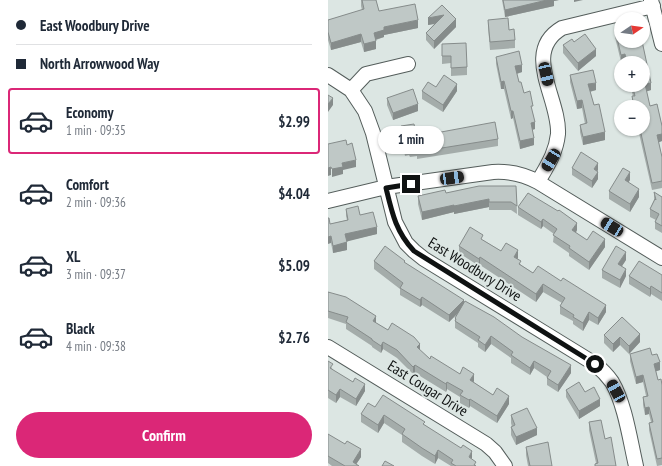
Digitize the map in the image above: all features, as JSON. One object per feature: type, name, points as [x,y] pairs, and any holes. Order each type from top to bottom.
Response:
[{"type":"street","points":[[538,182],[556,148],[558,133],[556,116],[542,60],[543,50],[553,33],[562,28],[652,3],[662,44]]},
{"type":"street","points":[[351,90],[366,74],[408,64]]},
{"type":"street","name":"East Woodbury Drive","points":[[328,74],[351,90],[365,111],[395,222],[406,243],[414,251],[595,364],[604,372],[611,381],[620,402],[636,466]]},
{"type":"street","points":[[328,201],[386,188],[504,171],[527,176],[538,182],[662,258]]},
{"type":"street","name":"East Cougar Drive","points":[[328,347],[486,444],[495,452],[505,466]]},
{"type":"building","points":[[362,0],[376,0],[379,11],[415,4],[418,20],[384,27],[384,30],[374,33],[376,41],[364,44],[361,34],[331,43],[328,32],[328,20],[364,9]]},
{"type":"building","points":[[503,0],[547,0],[505,10]]},
{"type":"building","points":[[442,5],[456,19],[434,41],[426,33],[444,15],[428,18]]},
{"type":"building","points":[[508,18],[509,30],[514,29],[515,40],[490,42],[488,20]]},
{"type":"building","points":[[585,34],[596,49],[578,63],[563,45],[572,39],[574,42]]},
{"type":"building","points":[[466,43],[467,67],[451,68],[451,56],[442,56],[442,44]]},
{"type":"building","points":[[619,48],[644,48],[645,56],[625,56],[625,54],[621,55]]},
{"type":"building","points":[[519,51],[522,65],[515,66],[519,82],[521,82],[524,93],[530,91],[533,106],[531,106],[535,122],[531,123],[534,138],[520,141],[504,81],[501,82],[496,57]]},
{"type":"building","points":[[593,70],[596,83],[588,84],[594,105],[599,104],[605,132],[583,137],[580,125],[587,123],[582,100],[577,101],[570,75]]},
{"type":"building","points":[[444,75],[457,84],[443,105],[422,91],[428,82],[436,87]]},
{"type":"building","points":[[413,89],[418,104],[393,113],[387,98]]},
{"type":"building","points":[[634,92],[647,92],[649,100],[633,100],[632,96],[635,96]]},
{"type":"building","points":[[328,95],[333,98],[328,104]]},
{"type":"building","points":[[657,104],[662,126],[662,134],[657,135],[662,157],[662,181],[652,183],[642,136],[650,136],[650,106]]},
{"type":"building","points":[[495,122],[498,139],[417,152],[417,149],[405,149],[401,126],[414,124],[415,129],[424,127],[425,135]]},
{"type":"building","points":[[346,140],[347,145],[352,143],[356,160],[342,163],[343,167],[332,169],[331,167],[328,168],[328,144]]},
{"type":"building","points":[[581,152],[598,163],[594,169],[598,172],[592,181],[572,168]]},
{"type":"building","points":[[623,168],[630,172],[625,180],[639,189],[630,204],[609,191]]},
{"type":"building","points":[[479,186],[516,186],[517,206],[511,202],[489,202],[489,199],[422,212],[418,196],[445,190],[446,193]]},
{"type":"building","points":[[654,192],[662,197],[662,226],[655,222],[659,214],[650,209],[655,199],[656,200]]},
{"type":"building","points":[[528,193],[558,211],[559,210],[577,223],[572,230],[587,240],[593,231],[605,239],[589,262],[569,248],[570,246],[553,235],[557,229],[543,219],[541,222],[518,207]]},
{"type":"building","points":[[358,206],[360,215],[373,212],[377,227],[345,234],[347,242],[333,246],[331,236],[328,237],[328,218],[330,224],[348,220],[346,209]]},
{"type":"building","points":[[470,227],[483,235],[481,239],[501,251],[506,243],[518,250],[514,257],[521,261],[519,264],[533,273],[538,266],[561,281],[563,278],[606,305],[598,318],[589,312],[583,323],[560,306],[565,298],[543,284],[536,294],[480,257],[479,259],[459,246]]},
{"type":"building","points":[[385,246],[405,261],[404,262],[464,300],[449,315],[422,297],[420,300],[400,288],[403,283],[374,261]]},
{"type":"building","points":[[616,246],[626,252],[618,264],[626,269],[620,280],[602,270]]},
{"type":"building","points":[[639,261],[662,275],[662,293],[651,286],[650,289],[629,276]]},
{"type":"building","points":[[328,292],[346,297],[376,316],[373,321],[388,330],[392,323],[414,337],[420,344],[417,347],[430,359],[431,356],[460,374],[463,367],[474,374],[470,380],[493,395],[497,388],[509,396],[497,416],[470,399],[469,400],[460,395],[463,391],[447,382],[446,384],[415,365],[413,367],[397,350],[383,342],[381,346],[346,322],[348,317],[328,311]]},
{"type":"building","points":[[465,301],[494,317],[522,337],[571,365],[558,385],[547,378],[551,371],[534,361],[530,368],[511,355],[513,352],[491,336],[485,345],[478,340],[480,337],[455,321],[455,318]]},
{"type":"building","points":[[622,317],[640,334],[629,346],[620,337],[613,344],[604,335]]},
{"type":"building","points":[[650,348],[652,355],[657,354],[660,362],[654,364],[658,380],[661,379],[662,385],[662,458],[657,459],[649,423],[653,422],[649,407],[645,408],[643,397],[648,396],[643,375],[636,377],[630,354]]},
{"type":"building","points":[[328,361],[333,364],[330,368],[353,382],[355,378],[365,384],[356,399],[340,389],[336,395],[328,390]]},
{"type":"building","points":[[579,382],[585,392],[594,387],[600,399],[579,411],[566,390]]},
{"type":"building","points":[[383,395],[425,422],[423,424],[461,448],[463,445],[472,451],[469,457],[476,462],[474,465],[476,466],[456,466],[451,463],[453,460],[438,450],[435,456],[402,434],[405,429],[384,415],[378,425],[361,414],[368,403],[375,407]]},
{"type":"building","points":[[527,408],[537,428],[516,437],[511,427],[515,425],[511,415]]},
{"type":"building","points":[[601,420],[605,439],[611,437],[616,466],[595,466],[595,464],[598,463],[589,422]]},
{"type":"building","points":[[328,434],[345,444],[347,441],[361,449],[353,462],[359,466],[345,466],[328,456]]},
{"type":"building","points":[[548,442],[552,466],[530,466],[526,447]]},
{"type":"building","points":[[385,461],[394,466],[382,466]]},
{"type":"route","points":[[411,184],[386,188],[395,222],[406,243],[414,251],[424,259],[595,364]]}]
